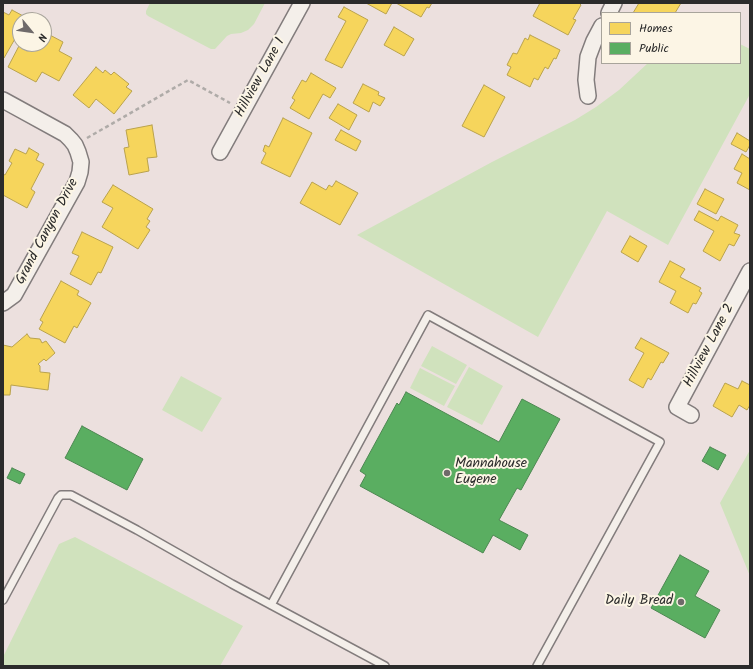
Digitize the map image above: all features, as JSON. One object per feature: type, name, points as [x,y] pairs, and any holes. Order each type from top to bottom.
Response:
[{"type":"street","name":"Hillview Lane 1","points":[[220,152],[302,3]]},
{"type":"street","points":[[610,12],[614,3]]},
{"type":"street","points":[[588,96],[586,80],[588,57],[592,45],[601,28]]},
{"type":"street","points":[[3,100],[65,134],[75,145]]},
{"type":"street","name":"Grand Canyon Drive","points":[[3,303],[14,295],[77,182],[81,162],[75,145]]},
{"type":"street","name":"Hillview Lane 2","points":[[691,415],[677,407],[750,271]]},
{"type":"lane","points":[[271,605],[428,315],[660,442],[537,666]]},
{"type":"lane","points":[[3,600],[58,498],[61,495],[71,495],[385,666]]},
{"type":"path","points":[[75,145],[188,80],[243,110]]},
{"type":"green space","points":[[150,3],[265,3],[254,24],[248,30],[227,36],[215,49],[211,49],[148,16],[146,11]]},
{"type":"green space","points":[[741,44],[750,49],[750,94],[668,245],[607,211],[538,337],[357,235],[492,162],[575,120],[619,90],[647,64],[741,64]]},
{"type":"green space","points":[[432,346],[467,365],[456,384],[421,366]]},
{"type":"green space","points":[[469,367],[503,386],[482,425],[447,407]]},
{"type":"green space","points":[[420,368],[455,386],[444,406],[410,388]]},
{"type":"green space","points":[[181,376],[222,398],[202,432],[162,410]]},
{"type":"green space","points":[[750,450],[750,576],[720,503]]},
{"type":"green space","points":[[75,537],[243,626],[220,666],[3,666],[3,657],[59,544]]},
{"type":"building: Homes","points":[[366,3],[392,3],[386,14]]},
{"type":"building: Homes","points":[[396,3],[432,3],[429,8],[427,7],[421,17]]},
{"type":"building: Homes","points":[[540,3],[579,3],[581,5],[573,19],[576,20],[568,35],[533,16]]},
{"type":"building: Homes","points":[[639,3],[681,3],[676,12],[634,12]]},
{"type":"building: Homes","points":[[344,7],[368,20],[342,68],[325,60],[346,21],[338,17]]},
{"type":"building: Homes","points":[[12,10],[16,12],[12,12],[12,44],[3,58],[3,12],[9,15]]},
{"type":"building: Homes","points":[[394,27],[414,39],[404,56],[384,45]]},
{"type":"building: Homes","points":[[530,35],[560,50],[556,59],[554,58],[548,69],[545,67],[538,80],[534,78],[530,87],[507,75],[511,67],[507,65],[513,53],[517,54],[525,38],[528,40]]},
{"type":"building: Homes","points":[[52,36],[63,42],[59,51],[72,58],[59,81],[42,72],[36,82],[8,67],[16,52],[52,52]]},
{"type":"building: Homes","points":[[96,67],[103,73],[105,70],[111,75],[114,72],[129,84],[126,87],[132,91],[114,114],[96,99],[89,108],[73,95]]},
{"type":"building: Homes","points":[[311,73],[336,88],[330,98],[323,94],[309,119],[290,108],[295,100],[292,98],[302,80],[306,82]]},
{"type":"building: Homes","points":[[363,84],[379,92],[378,95],[385,98],[380,106],[373,102],[369,112],[353,103]]},
{"type":"building: Homes","points":[[484,85],[505,97],[484,137],[462,126]]},
{"type":"building: Homes","points":[[338,104],[357,115],[349,130],[329,118]]},
{"type":"building: Homes","points":[[283,118],[312,133],[290,177],[261,163],[266,153],[263,151],[265,145],[269,147]]},
{"type":"building: Homes","points":[[152,125],[157,157],[147,158],[149,171],[129,175],[124,148],[129,147],[126,130]]},
{"type":"building: Homes","points":[[341,130],[361,141],[356,151],[335,140]]},
{"type":"building: Homes","points":[[737,133],[750,141],[750,145],[746,152],[731,144]]},
{"type":"building: Homes","points":[[29,148],[39,154],[36,160],[44,164],[31,189],[35,192],[27,208],[3,195],[3,174],[5,175],[12,163],[9,161],[15,149],[26,154]]},
{"type":"building: Homes","points":[[742,154],[750,159],[750,190],[737,183],[742,173],[734,169]]},
{"type":"building: Homes","points":[[336,181],[358,193],[340,225],[300,203],[312,182],[326,190],[329,185],[332,187]]},
{"type":"building: Homes","points":[[113,185],[153,209],[147,219],[150,221],[146,227],[150,230],[138,249],[102,227],[113,208],[102,202]]},
{"type":"building: Homes","points":[[705,189],[724,199],[716,214],[697,204]]},
{"type":"building: Homes","points":[[699,211],[718,221],[721,216],[738,225],[734,233],[740,235],[734,246],[729,244],[720,261],[703,251],[714,231],[694,220]]},
{"type":"building: Homes","points":[[82,232],[113,247],[101,273],[98,272],[91,285],[70,274],[79,256],[72,253]]},
{"type":"building: Homes","points":[[630,236],[647,246],[638,262],[621,252]]},
{"type":"building: Homes","points":[[670,261],[685,269],[680,277],[701,288],[699,291],[702,293],[696,304],[693,303],[688,313],[670,303],[676,291],[659,282]]},
{"type":"building: Homes","points":[[61,281],[79,291],[77,295],[91,303],[77,328],[74,326],[65,343],[39,329],[43,322],[40,320]]},
{"type":"building: Homes","points":[[27,334],[30,338],[40,339],[42,343],[46,341],[55,353],[46,361],[44,359],[38,364],[40,366],[40,372],[50,373],[48,390],[11,385],[10,395],[3,395],[3,345],[12,347]]},
{"type":"building: Homes","points":[[641,338],[669,353],[663,363],[661,362],[651,380],[648,378],[643,388],[629,380],[644,353],[635,348]]},
{"type":"building: Homes","points":[[742,381],[750,385],[750,405],[747,410],[739,405],[732,417],[713,406],[725,383],[738,389]]},
{"type":"building: Public","name":"Mannahouse Eugene","points":[[406,392],[499,442],[522,399],[560,419],[521,490],[517,488],[499,520],[528,535],[520,550],[493,535],[483,553],[360,486],[366,475],[360,471],[397,403],[399,405]]},
{"type":"building: Public","points":[[82,426],[143,459],[127,490],[65,458]]},
{"type":"building: Public","points":[[710,447],[726,455],[718,470],[702,461]]},
{"type":"building: Public","points":[[12,468],[25,474],[20,484],[7,478]]},
{"type":"building: Public","name":"Daily Bread","points":[[680,555],[709,571],[695,596],[720,610],[705,638],[651,608]]},
{"type":"place","name":"Mannahouse Eugene","points":[[447,473]]},
{"type":"place","name":"Daily Bread","points":[[681,602]]}]
